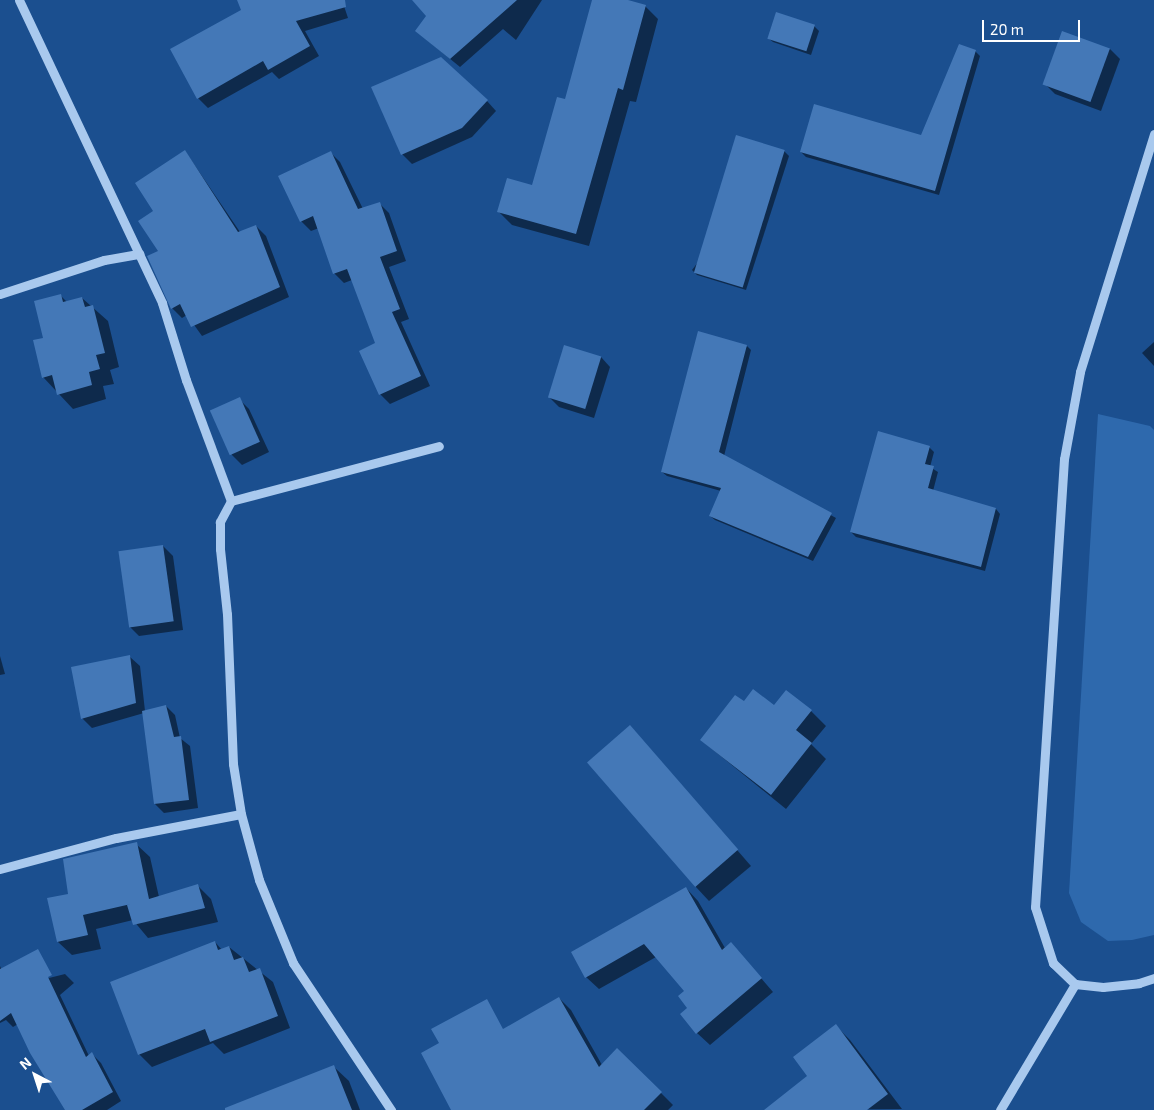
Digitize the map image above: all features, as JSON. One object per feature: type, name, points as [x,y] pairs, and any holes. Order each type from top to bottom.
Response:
[{"type":"street","points":[[19,0],[162,303],[186,380],[231,501]]},
{"type":"street","points":[[1154,134],[1080,372],[1064,459],[1035,907],[1054,963],[1074,984],[1103,987],[1139,983],[1154,978]]},
{"type":"street","points":[[0,294],[104,260],[139,254]]},
{"type":"street","points":[[391,1110],[293,963],[259,880],[241,814],[233,764],[227,614],[220,548],[220,522],[231,501],[439,446]]},
{"type":"street","points":[[0,869],[116,838],[241,814]]},
{"type":"street","points":[[1000,1110],[1074,984]]},
{"type":"shaded area","points":[[1098,414],[1150,426],[1154,430],[1154,935],[1132,940],[1108,941],[1081,922],[1069,893]]},
{"type":"building","points":[[237,0],[345,0],[346,7],[296,21],[310,46],[268,70],[263,61],[197,99],[170,49],[241,10]]},
{"type":"building","points":[[412,0],[517,0],[450,59],[415,31],[426,16]]},
{"type":"building","points":[[592,0],[628,0],[646,5],[623,90],[618,88],[576,234],[497,212],[507,178],[532,185],[557,97],[565,99]]},
{"type":"building","points":[[776,12],[815,25],[806,51],[767,39]]},
{"type":"building","points":[[1062,31],[1110,48],[1090,102],[1043,85]]},
{"type":"building","points":[[959,44],[976,50],[935,191],[800,152],[814,104],[921,135]]},
{"type":"building","points":[[441,57],[488,100],[462,128],[401,155],[371,87]]},
{"type":"building","points":[[736,135],[785,150],[743,288],[694,273]]},
{"type":"building","points":[[185,150],[238,232],[256,225],[280,287],[191,327],[180,304],[171,309],[147,256],[158,251],[138,221],[153,211],[135,183]]},
{"type":"building","points":[[331,151],[358,209],[380,202],[397,251],[380,257],[400,309],[392,312],[421,376],[379,395],[359,351],[375,343],[347,269],[333,274],[313,216],[300,222],[278,176]]},
{"type":"building","points":[[61,294],[63,302],[82,297],[85,307],[93,305],[105,353],[96,355],[100,369],[89,372],[92,385],[57,395],[52,375],[42,378],[33,340],[43,338],[34,301]]},
{"type":"building","points":[[698,331],[747,345],[719,452],[832,513],[808,557],[709,516],[721,488],[661,472]]},
{"type":"building","points":[[564,345],[601,356],[585,409],[548,398]]},
{"type":"building","points":[[240,397],[260,442],[230,455],[210,410]]},
{"type":"building","points":[[878,431],[930,446],[925,464],[934,466],[928,488],[996,508],[981,567],[850,532]]},
{"type":"building","points":[[163,545],[174,621],[129,628],[118,551]]},
{"type":"building","points":[[130,655],[136,703],[81,719],[71,667]]},
{"type":"building","points":[[753,689],[774,705],[786,690],[812,710],[796,730],[812,743],[771,795],[700,740],[735,695],[744,701]]},
{"type":"building","points":[[166,705],[174,737],[181,736],[189,800],[154,804],[142,711]]},
{"type":"building","points":[[630,725],[738,850],[695,887],[587,762]]},
{"type":"building","points":[[137,842],[149,899],[198,884],[205,908],[133,925],[127,905],[131,904],[83,915],[88,935],[57,942],[47,898],[68,894],[63,859]]},
{"type":"building","points":[[686,887],[722,950],[731,942],[762,978],[696,1034],[680,1014],[687,1008],[678,996],[684,991],[644,944],[585,978],[571,952]]},
{"type":"building","points":[[215,941],[218,950],[229,946],[234,960],[243,957],[249,972],[260,968],[278,1016],[210,1042],[205,1029],[138,1055],[110,982]]},
{"type":"building","points":[[38,949],[52,975],[48,977],[86,1057],[92,1052],[113,1092],[82,1110],[65,1110],[30,1053],[11,1013],[0,1021],[0,969]]},
{"type":"building","points":[[559,997],[599,1067],[617,1048],[662,1092],[644,1110],[451,1110],[421,1053],[439,1043],[431,1029],[487,999],[503,1029]]},
{"type":"building","points":[[836,1024],[888,1094],[867,1110],[764,1110],[807,1076],[793,1057]]},
{"type":"building","points":[[334,1065],[352,1110],[225,1110],[225,1108]]}]
